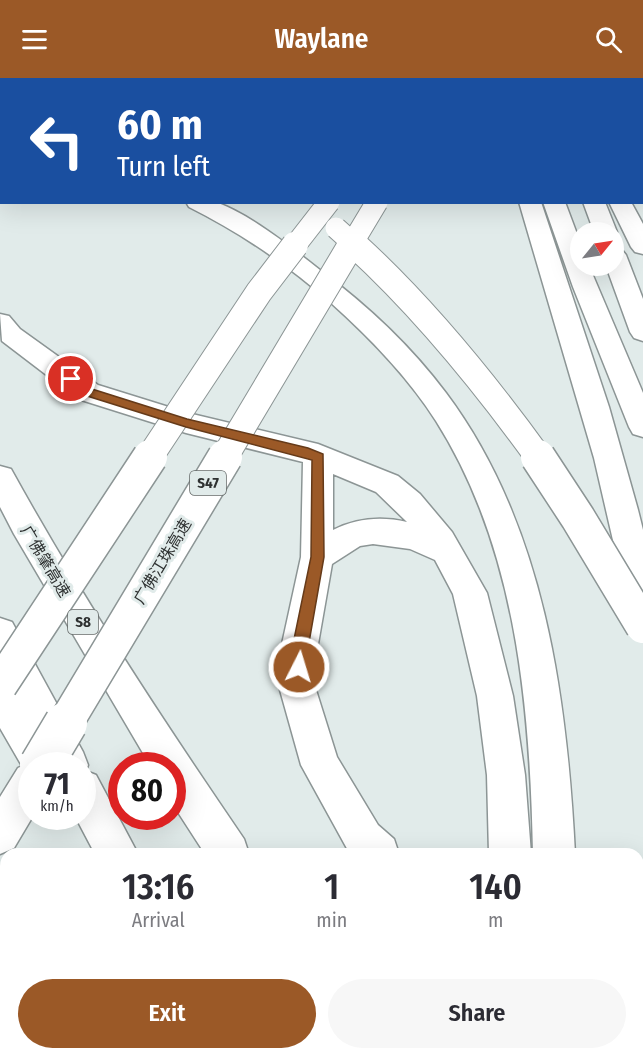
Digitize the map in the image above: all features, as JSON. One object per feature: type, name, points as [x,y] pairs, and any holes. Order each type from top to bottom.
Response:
[{"type":"main road","points":[[201,204],[246,228],[314,276],[357,312],[396,352],[448,418],[473,461],[495,510],[514,566],[531,632],[546,706],[552,780],[554,848]]},
{"type":"main road","points":[[304,204],[364,252],[399,285],[450,340],[535,453],[643,626]]},
{"type":"main road","points":[[0,685],[259,292],[327,204]]},
{"type":"main road","name":"广佛江珠高速","points":[[50,752],[376,204]]},
{"type":"main road","points":[[531,204],[588,382],[614,474],[637,570],[643,615]]},
{"type":"main road","points":[[555,204],[585,287],[643,427]]},
{"type":"main road","points":[[595,204],[601,222]]},
{"type":"main road","points":[[621,204],[643,247]]},
{"type":"main road","points":[[622,276],[643,332]]},
{"type":"main road","points":[[0,322],[12,335],[88,392],[186,423],[308,452],[387,484],[409,503],[441,541],[470,593],[495,696],[506,775],[510,848]]},
{"type":"main road","points":[[318,457],[317,557],[300,644],[298,690],[320,765],[364,839],[373,848]]},
{"type":"main road","name":"广佛肇高速","points":[[0,477],[31,536],[163,752]]},
{"type":"main road","points":[[0,650],[127,493]]},
{"type":"main road","points":[[317,557],[351,536],[382,531],[416,537],[447,551]]},
{"type":"main road","points":[[0,633],[62,752]]},
{"type":"main road","points":[[0,694],[34,752]]},
{"type":"main road","name":"广佛肇高速","points":[[186,788],[225,848]]},
{"type":"main road","points":[[0,834],[18,804]]},
{"type":"main road","points":[[96,814],[115,848]]},
{"type":"main road","points":[[83,830],[94,848]]},
{"type":"route","points":[[71,379],[88,392],[186,423],[308,452],[318,457],[317,557],[300,644],[299,667]]}]
